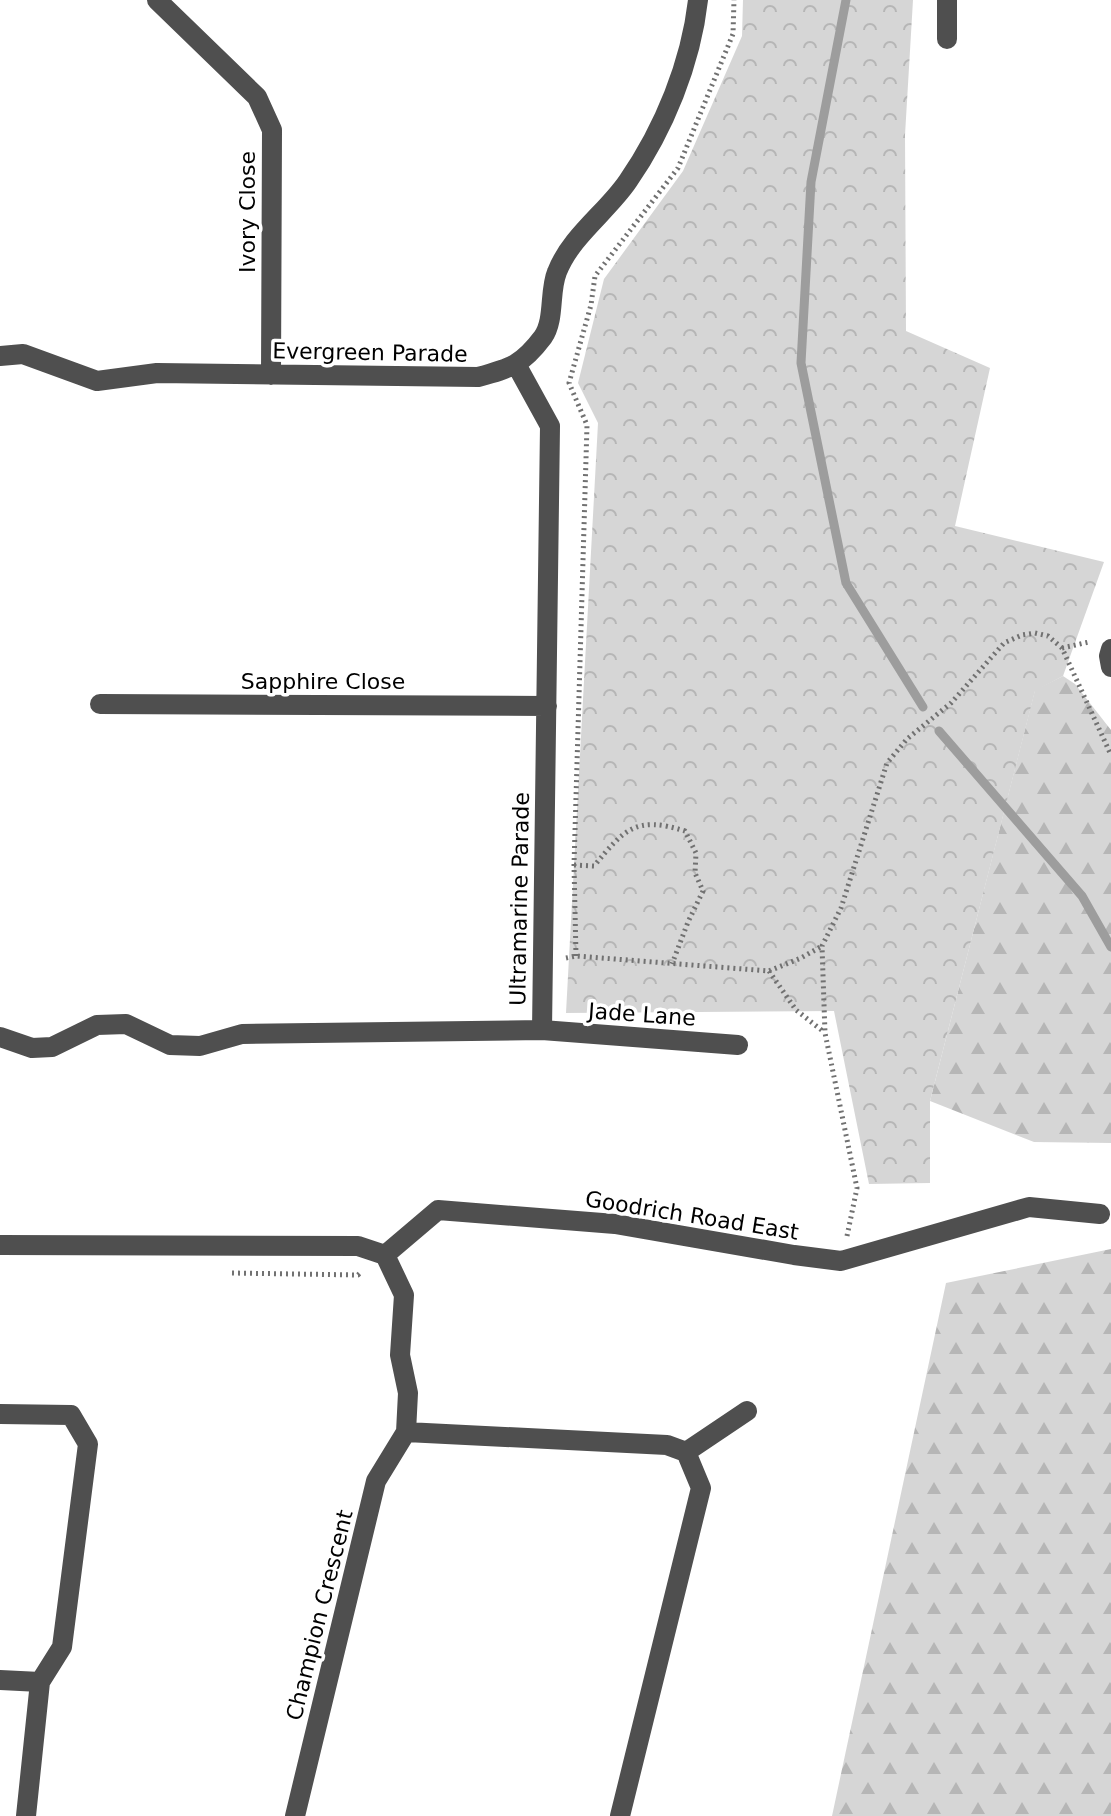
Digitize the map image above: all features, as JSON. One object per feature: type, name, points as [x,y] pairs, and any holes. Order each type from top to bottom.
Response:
[{"type":"street","name":"Ivory Close","points":[[157,0],[257,97],[272,130],[271,375]]},
{"type":"street","points":[[517,366],[546,334],[557,272],[578,238],[628,181],[669,107],[696,23],[698,0]]},
{"type":"street","points":[[947,0],[947,39]]},
{"type":"street","name":"Evergreen Parade","points":[[1,351],[23,354],[97,381],[157,373],[478,377],[517,366]]},
{"type":"street","name":"Ultramarine Parade","points":[[0,1037],[32,1048],[52,1047],[97,1025],[126,1024],[170,1045],[200,1046],[242,1034],[542,1030],[550,426],[517,366]]},
{"type":"street","points":[[1111,649],[1111,667]]},
{"type":"street","name":"Sapphire Close","points":[[100,704],[547,706]]},
{"type":"street","name":"Jade Lane","points":[[542,1030],[738,1045]]},
{"type":"street","name":"Goodrich Road East","points":[[385,1255],[438,1210],[615,1224],[841,1261],[1029,1207],[1100,1214]]},
{"type":"street","points":[[0,1245],[358,1246],[385,1255]]},
{"type":"street","name":"Champion Crescent","points":[[295,1816],[376,1481],[406,1432],[408,1393],[400,1355],[404,1295],[385,1255]]},
{"type":"street","points":[[686,1452],[747,1411]]},
{"type":"street","points":[[0,1414],[71,1415],[88,1444],[62,1647],[40,1682],[26,1816]]},
{"type":"street","points":[[406,1432],[667,1445],[686,1452],[701,1488],[620,1816]]},
{"type":"street","points":[[0,1680],[40,1682]]},
{"type":"path","points":[[576,956],[574,865],[587,425],[569,383],[591,305],[595,276],[678,168],[733,34],[734,0]]},
{"type":"path","points":[[841,1261],[857,1188],[825,1033],[822,946],[841,908],[887,763],[907,739],[951,703],[1004,643],[1035,633],[1048,636],[1062,648],[1111,755]]},
{"type":"path","points":[[574,865],[594,866],[621,834],[637,826],[664,824],[685,831],[696,853],[695,873],[703,891],[672,964]]},
{"type":"path","points":[[541,981],[563,979],[566,957],[769,971],[822,946]]},
{"type":"path","points":[[769,971],[796,1010],[825,1033]]},
{"type":"green space","points":[[743,0],[913,0],[905,135],[906,331],[990,368],[955,526],[1104,562],[1063,676],[1035,691],[930,1101],[930,1183],[869,1184],[834,1011],[566,1013],[598,423],[578,383],[604,279],[683,171],[742,36]]},
{"type":"green space","points":[[1063,676],[1075,684],[1111,730],[1111,1143],[1034,1142],[930,1101],[1035,690]]},
{"type":"green space","points":[[1111,1249],[1111,1816],[832,1816],[946,1283]]},
{"type":"waterway","points":[[846,0],[811,182],[801,363],[846,583],[923,707]]},
{"type":"waterway","points":[[939,731],[1082,896],[1111,947]]}]
